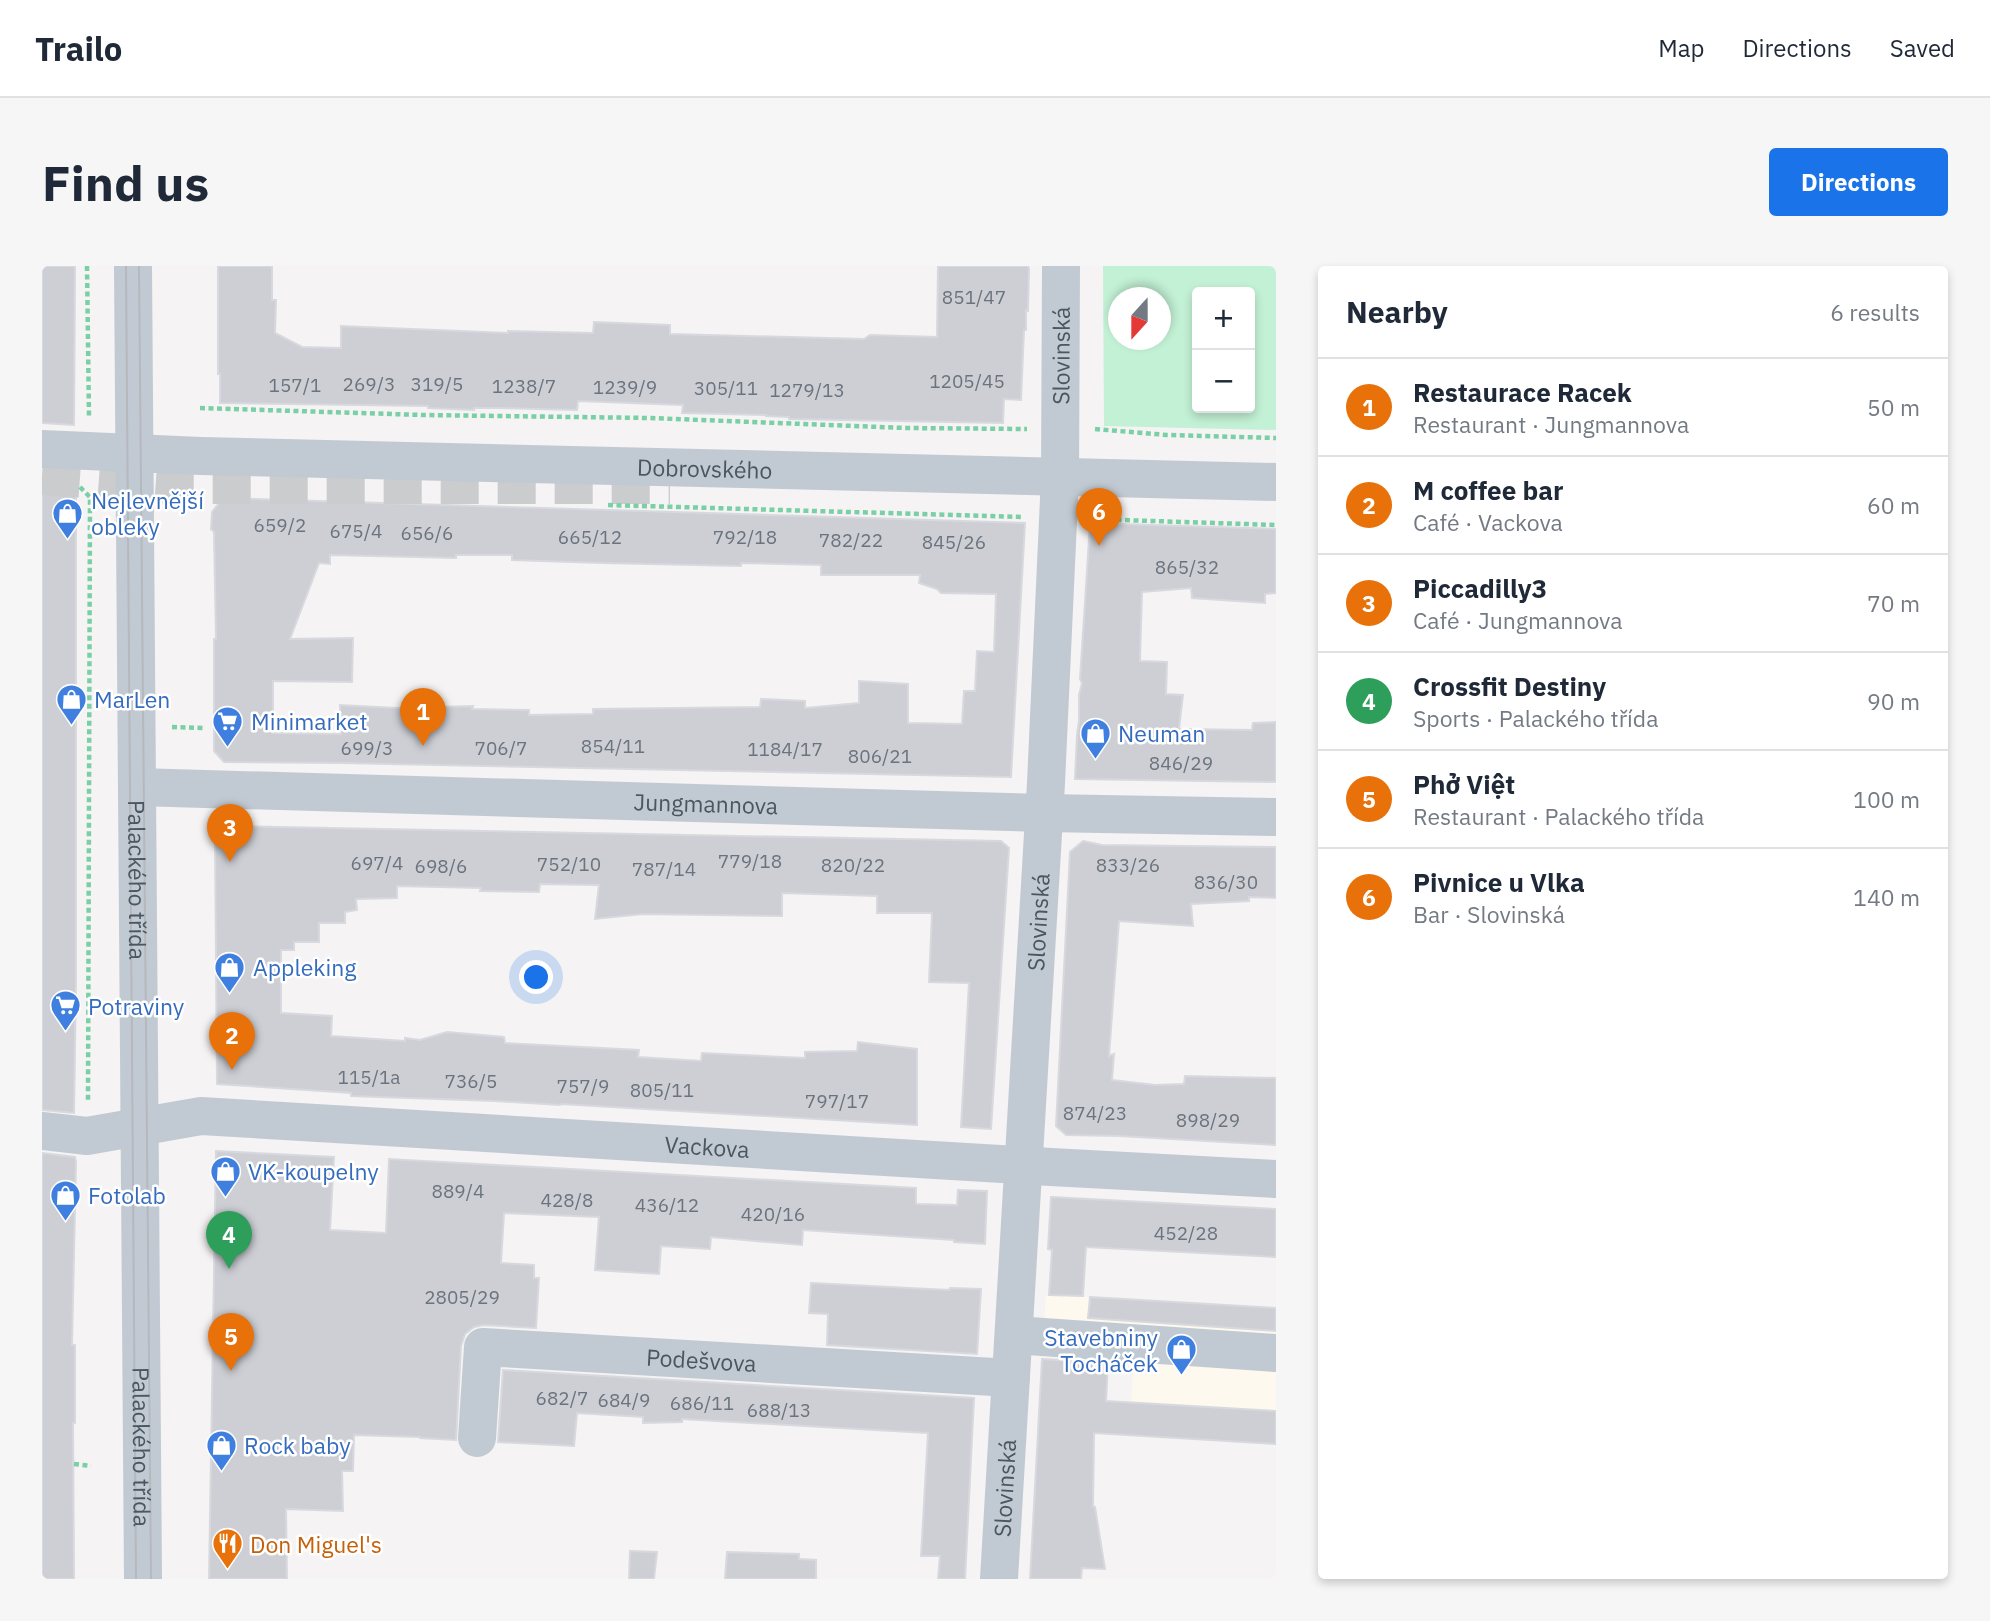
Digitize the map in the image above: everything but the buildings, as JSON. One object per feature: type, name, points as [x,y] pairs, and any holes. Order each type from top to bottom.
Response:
[{"type":"street","name":"Palackého třída","points":[[133,266],[143,1579]]},
{"type":"street","name":"Slovinská","points":[[999,1579],[1045,813],[1060,477],[1061,266]]},
{"type":"street","name":"Dobrovského","points":[[59,450],[1276,482]]},
{"type":"street","name":"Jungmannova","points":[[137,787],[1276,817]]},
{"type":"street","name":"Vackova","points":[[42,1131],[82,1136],[201,1116],[1276,1179]]},
{"type":"street","points":[[1014,1335],[1276,1353]]},
{"type":"street","name":"Podešvova","points":[[477,1438],[483,1348],[1011,1378]]},
{"type":"path","points":[[82,1136],[82,1118],[88,1105],[90,497],[76,483],[59,450],[89,418],[87,266]]},
{"type":"path","points":[[201,408],[650,418],[905,428],[1028,429]]},
{"type":"path","points":[[1090,429],[1167,435],[1276,438]]},
{"type":"path","points":[[599,505],[1030,517]]},
{"type":"path","points":[[1080,519],[1276,525]]},
{"type":"path","points":[[165,727],[203,728]]},
{"type":"path","points":[[74,1464],[91,1466]]},
{"type":"shaded area","points":[[1046,1295],[1276,1308],[1276,1444],[1129,1435],[1134,1359],[1043,1337]]},
{"type":"green space","points":[[1103,266],[1276,266],[1276,430],[1104,426]]},
{"type":"tunnel","points":[[42,476],[171,485],[670,485]]},
{"type":"tram line","points":[[126,266],[136,1579]]},
{"type":"tram line","points":[[139,266],[151,1579]]},
{"type":"place","name":"Nejlevnější obleky","points":[[68,540]]},
{"type":"place","name":"Pivnice u Vlka","points":[[1099,546]]},
{"type":"place","name":"MarLen","points":[[71,726]]},
{"type":"place","name":"Restaurace Racek","points":[[423,746]]},
{"type":"place","name":"Minimarket","points":[[228,748]]},
{"type":"place","name":"Neuman","points":[[1095,760]]},
{"type":"place","name":"Piccadilly3","points":[[230,862]]},
{"type":"place","name":"Appleking","points":[[230,994]]},
{"type":"place","name":"Potraviny","points":[[65,1033]]},
{"type":"place","name":"M coffee bar","points":[[232,1070]]},
{"type":"place","name":"VK-koupelny","points":[[225,1198]]},
{"type":"place","name":"Fotolab","points":[[65,1222]]},
{"type":"place","name":"Crossfit Destiny","points":[[229,1269]]},
{"type":"place","name":"Phở Việt","points":[[231,1371]]},
{"type":"place","name":"Stavebniny Tocháček","points":[[1181,1377]]},
{"type":"place","name":"Rock baby","points":[[221,1472]]},
{"type":"place","name":"Don Miguel's","points":[[227,1571]]}]
